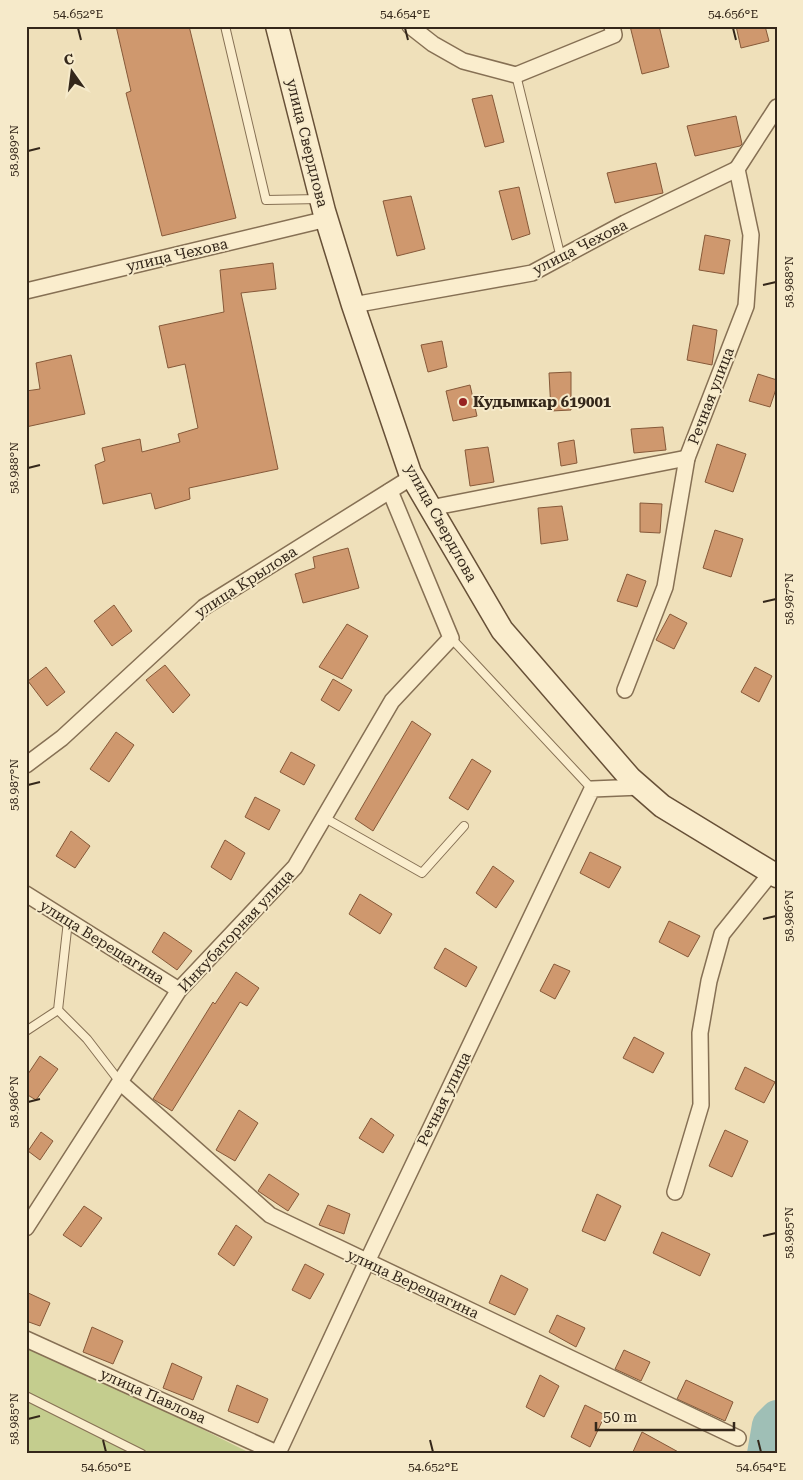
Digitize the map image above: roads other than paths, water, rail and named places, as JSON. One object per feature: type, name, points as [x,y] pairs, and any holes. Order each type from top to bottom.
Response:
[{"type":"main road","name":"улица Свердлова","points":[[277,26],[324,209],[353,305],[412,477],[430,508],[502,630],[630,778],[662,806],[774,875]]},
{"type":"street","points":[[410,26],[433,44],[463,61],[516,75],[614,35],[612,26]]},
{"type":"street","points":[[737,169],[777,107]]},
{"type":"street","name":"улица Чехова","points":[[353,305],[532,273],[625,223],[737,169]]},
{"type":"street","name":"Речная улица","points":[[625,690],[665,587],[687,458],[746,306],[751,235],[737,169]]},
{"type":"street","name":"улица Чехова","points":[[26,291],[324,209]]},
{"type":"street","points":[[430,508],[687,458]]},
{"type":"street","name":"улица Крылова","points":[[26,765],[62,738],[204,607],[412,477]]},
{"type":"street","points":[[390,491],[451,638]]},
{"type":"street","name":"Инкубаторная улица","points":[[26,1228],[178,990],[295,867],[326,818],[392,701],[451,638]]},
{"type":"street","points":[[592,789],[641,787]]},
{"type":"street","name":"Речная улица","points":[[278,1454],[366,1262],[592,789]]},
{"type":"street","points":[[675,1192],[701,1105],[700,1033],[709,981],[722,934],[774,875]]},
{"type":"street","name":"улица Верещагина","points":[[26,894],[178,990]]},
{"type":"street","name":"улица Верещагина","points":[[120,1082],[270,1216],[738,1438]]},
{"type":"street","name":"улица Павлова","points":[[26,1339],[278,1454]]},
{"type":"lane","points":[[224,26],[266,200],[324,209]]},
{"type":"lane","points":[[516,75],[560,258]]},
{"type":"lane","points":[[451,638],[592,789]]},
{"type":"lane","points":[[326,818],[422,873],[464,826]]},
{"type":"lane","points":[[58,1010],[68,920]]},
{"type":"lane","points":[[26,1031],[58,1010]]},
{"type":"lane","points":[[58,1010],[86,1039],[120,1082]]},
{"type":"lane","points":[[26,1396],[142,1454]]},
{"type":"waterway","points":[[764,1454],[769,1425],[777,1417]]},
{"type":"place","name":"Кудымкар 619001","points":[[463,402]]}]
